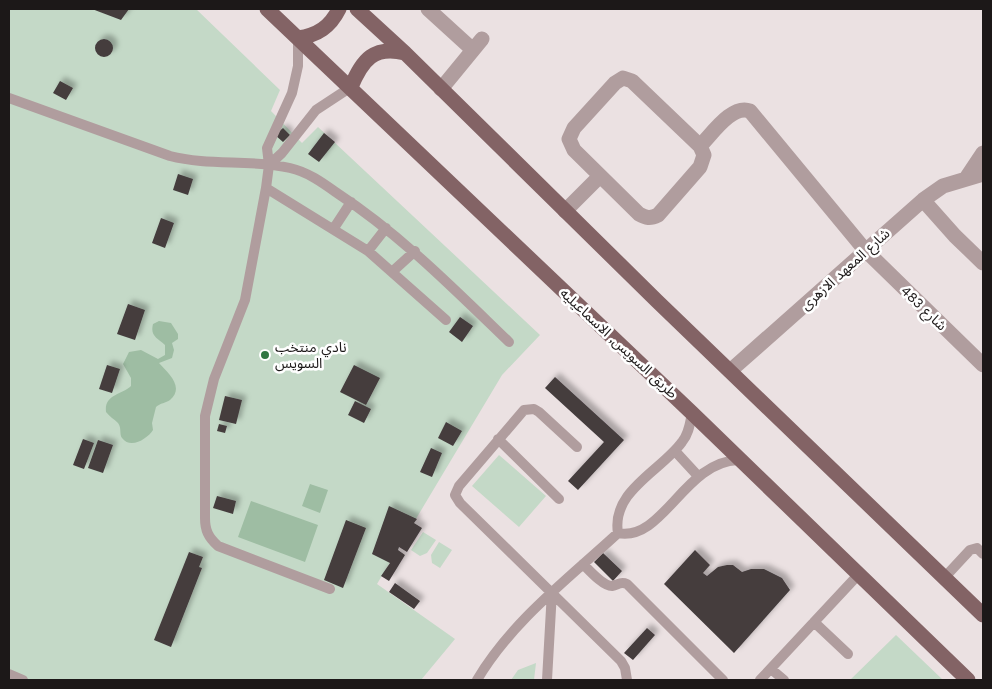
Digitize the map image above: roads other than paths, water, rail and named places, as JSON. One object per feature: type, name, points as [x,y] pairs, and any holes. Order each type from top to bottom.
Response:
[{"type":"main road","name":"طريق السويس, الاسماعيليه","points":[[267,9],[692,413],[738,460],[968,680]]},
{"type":"main road","points":[[298,38],[312,36],[324,30],[333,20],[339,9]]},
{"type":"main road","points":[[356,9],[405,53],[983,616]]},
{"type":"main road","points":[[351,87],[364,63],[375,53],[390,49],[405,53]]},
{"type":"street","points":[[428,9],[478,45],[441,89]]},
{"type":"street","points":[[623,78],[632,81],[700,146],[704,155],[700,167],[658,215],[648,218],[639,214],[600,176],[574,150],[569,139],[570,133],[615,83],[623,78]]},
{"type":"street","name":"شارع 483","points":[[700,146],[734,112],[744,109],[750,111],[865,250],[983,365]]},
{"type":"street","points":[[967,177],[983,153]]},
{"type":"street","name":"شارع المعهد الازهرى","points":[[730,371],[923,200],[943,186],[967,177],[983,174]]},
{"type":"street","points":[[566,211],[600,176]]},
{"type":"street","points":[[923,200],[955,236],[983,263]]},
{"type":"lane","points":[[298,38],[296,80],[292,93],[266,148],[269,165],[266,188],[245,300],[214,379],[205,416],[205,528],[210,539],[218,546],[330,589]]},
{"type":"lane","points":[[269,165],[282,153],[309,116],[327,101],[351,87]]},
{"type":"lane","points":[[9,98],[170,156],[197,161],[269,165],[292,168],[305,173],[351,202],[415,251],[509,342]]},
{"type":"lane","points":[[266,188],[334,228],[368,251],[393,271],[446,320]]},
{"type":"lane","points":[[334,228],[351,202]]},
{"type":"lane","points":[[368,251],[386,228]]},
{"type":"lane","points":[[393,271],[415,251]]},
{"type":"lane","points":[[577,447],[534,409],[524,410],[459,486],[455,495],[456,500],[552,591],[621,662],[625,668],[624,679]]},
{"type":"lane","points":[[618,532],[616,515],[623,500],[674,451],[686,435],[692,413]]},
{"type":"lane","points":[[498,439],[559,499]]},
{"type":"lane","points":[[674,451],[698,476]]},
{"type":"lane","points":[[477,680],[490,659],[552,591],[618,532],[634,533],[648,526],[698,476],[716,464],[738,460]]},
{"type":"lane","points":[[944,578],[970,550],[976,548],[983,554]]},
{"type":"lane","points":[[583,564],[607,585],[614,586],[620,582],[627,584],[723,680]]},
{"type":"lane","points":[[760,680],[858,575]]},
{"type":"lane","points":[[548,680],[552,591]]},
{"type":"lane","points":[[814,622],[848,654]]},
{"type":"lane","points":[[771,669],[784,680]]},
{"type":"lane","points":[[9,674],[23,680]]},
{"type":"place","name":"نادي منتخب السويس","points":[[265,355]]}]
